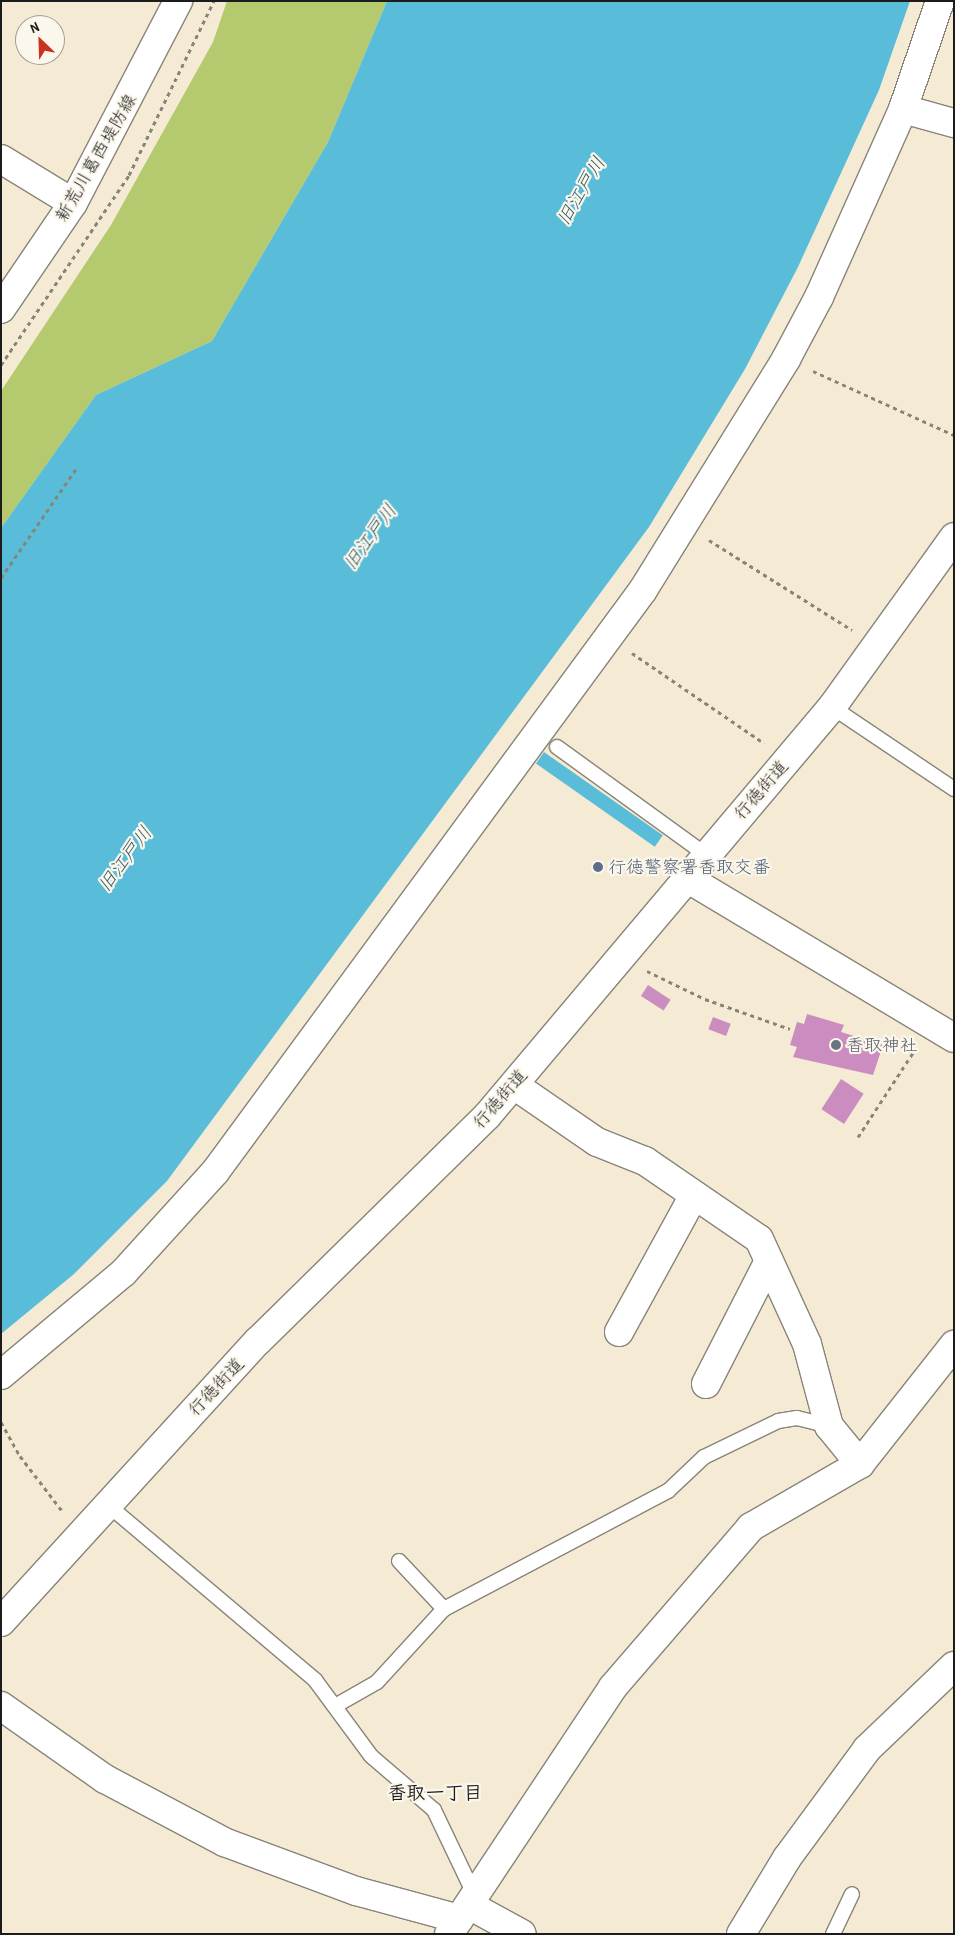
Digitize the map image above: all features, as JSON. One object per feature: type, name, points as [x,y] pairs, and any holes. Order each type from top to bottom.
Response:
[{"type":"street","name":"新荒川葛西堤防線","points":[[1,309],[73,203],[178,1]]},
{"type":"street","points":[[1,1375],[124,1272],[215,1172],[609,638],[685,525],[786,359],[845,245],[903,109],[940,1]]},
{"type":"street","points":[[903,109],[954,123]]},
{"type":"street","points":[[1,159],[73,203]]},
{"type":"street","name":"行徳街道","points":[[1,1622],[258,1341],[456,1148],[514,1085],[685,877],[832,707],[878,646],[954,537]]},
{"type":"street","points":[[685,877],[779,938],[943,1031]]},
{"type":"street","points":[[514,1085],[597,1142],[644,1160],[758,1239],[807,1344],[829,1426],[860,1464]]},
{"type":"street","points":[[619,1332],[694,1194]]},
{"type":"street","points":[[706,1384],[769,1261]]},
{"type":"street","points":[[463,1913],[613,1687],[751,1527],[860,1464],[954,1345]]},
{"type":"street","points":[[741,1934],[787,1858],[867,1749],[954,1666]]},
{"type":"street","points":[[1,1706],[105,1779],[224,1842],[356,1891],[463,1913],[522,1934]]},
{"type":"lane","points":[[832,707],[954,789]]},
{"type":"lane","points":[[557,747],[705,854]]},
{"type":"lane","points":[[335,1706],[377,1682],[444,1609],[668,1491],[704,1457],[744,1436],[797,1418],[829,1426]]},
{"type":"lane","points":[[108,1505],[315,1680],[371,1756],[434,1810],[463,1913]]},
{"type":"lane","points":[[398,1560],[444,1609]]},
{"type":"lane","points":[[834,1934],[852,1894]]},
{"type":"path","points":[[786,359],[954,434]]},
{"type":"path","points":[[1,578],[78,466]]},
{"type":"path","points":[[685,525],[878,646]]},
{"type":"path","points":[[609,638],[788,760]]},
{"type":"path","points":[[623,953],[645,970],[705,999],[790,1029]]},
{"type":"path","points":[[858,1138],[943,1031]]},
{"type":"path","points":[[1,1422],[20,1456],[81,1535]]},
{"type":"green space","points":[[227,1],[387,1],[328,142],[212,341],[96,395],[1,528],[1,391],[111,225],[213,42]]},
{"type":"water","name":"旧江戸川","points":[[387,1],[910,1],[879,90],[798,267],[745,369],[649,527],[167,1181],[74,1274],[1,1334],[1,528],[96,395],[212,341],[328,142]]},
{"type":"water","points":[[544,752],[663,835],[655,847],[536,763]]},
{"type":"building","points":[[648,985],[671,1000],[664,1011],[641,996]]},
{"type":"building","name":"香取神社","points":[[807,1014],[844,1025],[841,1032],[883,1045],[873,1075],[793,1057],[797,1047],[790,1045],[797,1022],[804,1024]]},
{"type":"building","points":[[713,1017],[731,1024],[726,1036],[708,1029]]},
{"type":"building","points":[[841,1079],[864,1094],[844,1124],[821,1109]]},
{"type":"place","name":"行徳警察署香取交番","points":[[598,867]]},
{"type":"place","name":"香取神社","points":[[836,1045]]},
{"type":"district","name":"香取一丁目","points":[[435,1793]]}]
